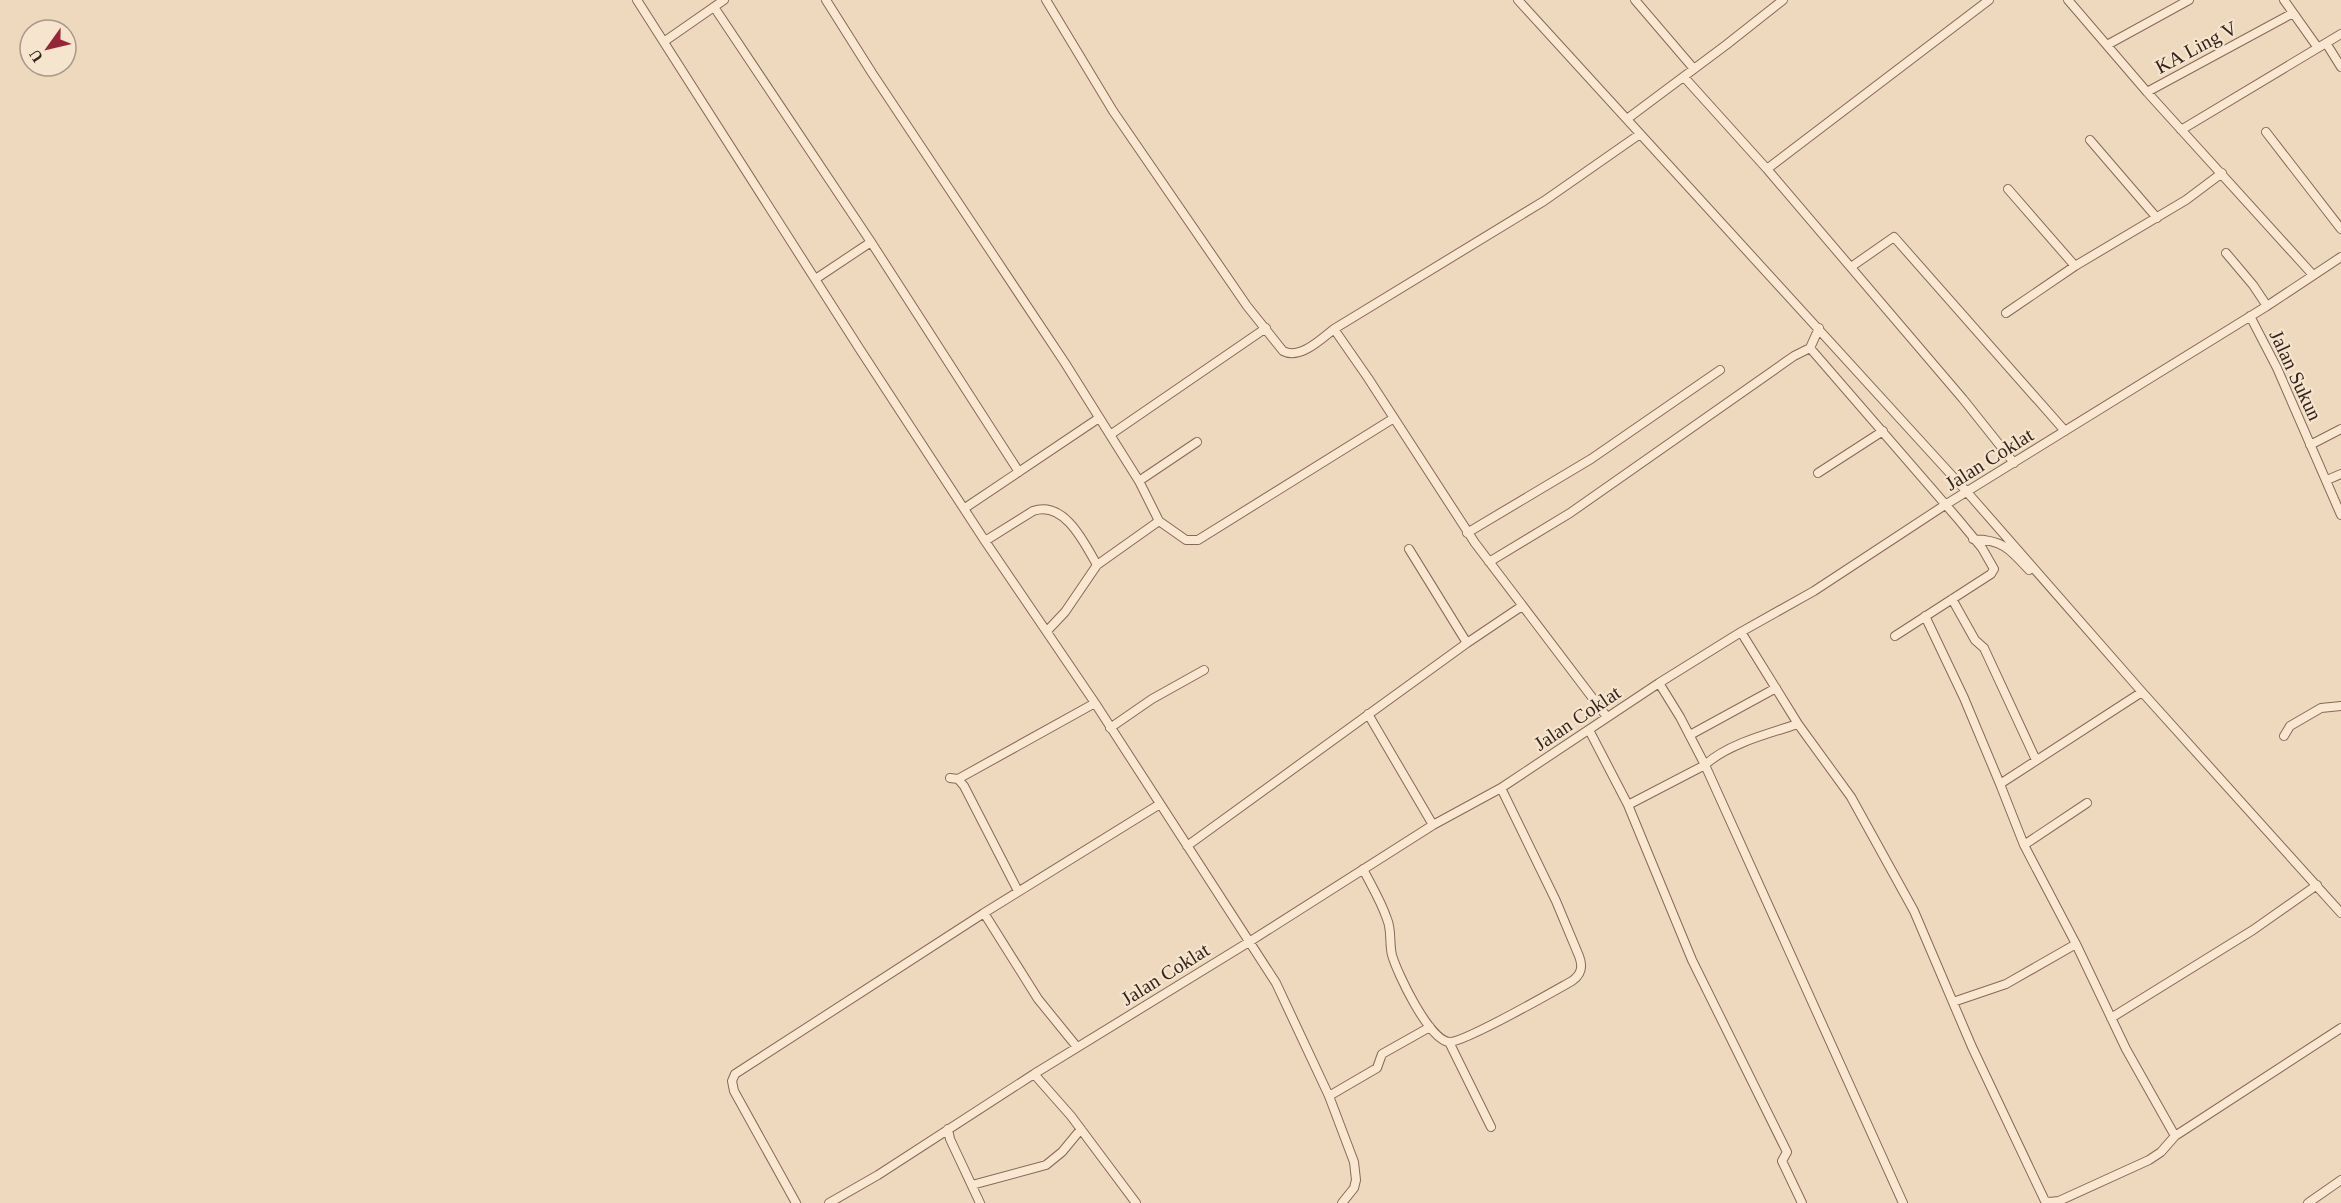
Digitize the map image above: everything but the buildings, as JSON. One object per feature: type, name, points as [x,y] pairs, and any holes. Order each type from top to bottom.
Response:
[{"type":"street","points":[[637,0],[665,41],[744,170],[817,278],[865,357],[985,541],[1095,703],[1276,983],[1329,1096],[1357,1173],[1354,1188],[1342,1203]]},
{"type":"street","points":[[665,41],[724,0]]},
{"type":"street","points":[[826,0],[1065,363],[1139,481],[1158,521],[1186,540],[1198,540],[1394,418]]},
{"type":"street","points":[[1046,0],[1113,111],[1247,306],[1283,351],[1288,354],[1302,352],[1544,201],[1640,134]]},
{"type":"street","points":[[1518,0],[1967,492],[2142,692],[2341,913]]},
{"type":"street","points":[[1635,0],[1694,69]]},
{"type":"street","points":[[1627,119],[1783,0]]},
{"type":"street","points":[[1767,169],[1989,0]]},
{"type":"street","points":[[2068,0],[2147,92],[2313,274]]},
{"type":"street","points":[[2107,45],[2189,0]]},
{"type":"street","points":[[2286,1],[2318,48]]},
{"type":"street","points":[[714,6],[1019,472]]},
{"type":"street","name":"KA Ling V","points":[[2147,92],[2293,13]]},
{"type":"street","points":[[2181,130],[2341,34]]},
{"type":"street","points":[[2326,43],[2341,67]]},
{"type":"street","points":[[1684,77],[1851,267],[2002,445],[2014,463]]},
{"type":"street","points":[[2266,132],[2341,229]]},
{"type":"street","points":[[2090,140],[2157,218]]},
{"type":"street","points":[[2006,313],[2075,266],[2186,200],[2222,173]]},
{"type":"street","points":[[2008,189],[2075,266]]},
{"type":"street","points":[[1851,267],[1894,237],[2065,431]]},
{"type":"street","points":[[817,278],[870,242]]},
{"type":"street","points":[[2226,253],[2267,306]]},
{"type":"street","name":"Jalan Coklat","points":[[830,1203],[1433,825],[1501,788],[1659,683],[1741,632],[1814,591],[1945,505],[2267,306],[2341,257]]},
{"type":"street","name":"Jalan Sukun","points":[[2250,316],[2277,368],[2341,514]]},
{"type":"street","points":[[1110,435],[1266,328]]},
{"type":"street","points":[[1489,562],[1570,513],[1653,456],[1689,428],[1794,356],[1810,348],[1819,328]]},
{"type":"street","points":[[1334,330],[1394,418],[1467,533],[1607,717]]},
{"type":"street","points":[[1810,348],[1982,548],[1994,569],[1990,574],[1895,636]]},
{"type":"street","points":[[1467,533],[1591,459],[1720,370]]},
{"type":"street","points":[[965,508],[1099,418]]},
{"type":"street","points":[[2310,445],[2341,429]]},
{"type":"street","points":[[1818,473],[1883,431]]},
{"type":"street","points":[[1139,481],[1197,442]]},
{"type":"street","points":[[2327,480],[2341,474]]},
{"type":"street","points":[[985,541],[1033,511],[1039,509],[1056,512],[1066,518],[1097,565]]},
{"type":"street","points":[[1047,632],[1068,608],[1097,565],[1158,521]]},
{"type":"street","points":[[1973,539],[1992,540],[2005,546],[2052,595],[2071,610]]},
{"type":"street","points":[[1409,549],[1467,643]]},
{"type":"street","points":[[1952,599],[1975,639],[1984,648],[2036,760]]},
{"type":"street","points":[[1187,846],[1467,643],[1522,606]]},
{"type":"street","points":[[1925,616],[1964,698],[2024,846],[2076,944],[2111,1018],[2175,1136]]},
{"type":"street","points":[[1741,632],[1798,724],[1829,765],[1866,822],[1914,911],[1972,1047],[2045,1200],[2059,1201],[2149,1160],[2161,1152],[2175,1136],[2341,1028]]},
{"type":"street","points":[[1110,728],[1152,699],[1204,670]]},
{"type":"street","points":[[1659,683],[1706,765],[1903,1203]]},
{"type":"street","points":[[1690,735],[1776,688]]},
{"type":"street","points":[[2000,784],[2142,692]]},
{"type":"street","points":[[1018,891],[964,786],[954,778],[1095,703]]},
{"type":"street","points":[[2284,736],[2290,726],[2321,708],[2341,706]]},
{"type":"street","points":[[1368,714],[1433,825]]},
{"type":"street","points":[[1631,804],[1706,765],[1714,757],[1798,724]]},
{"type":"street","points":[[1589,729],[1631,804],[1692,960],[1787,1152],[1782,1161],[1802,1203]]},
{"type":"street","points":[[1449,1042],[1477,1032],[1556,990],[1577,978],[1581,970],[1580,956],[1556,901],[1501,788]]},
{"type":"street","points":[[2024,846],[2087,803]]},
{"type":"street","points":[[796,1203],[734,1091],[732,1081],[735,1074],[1018,891],[1160,804]]},
{"type":"street","points":[[1363,869],[1389,922],[1395,963],[1430,1027],[1440,1038],[1449,1042],[1491,1127]]},
{"type":"street","points":[[2111,1018],[2253,930],[2317,885]]},
{"type":"street","points":[[984,913],[1038,999],[1077,1047]]},
{"type":"street","points":[[1953,1002],[2006,984],[2076,944]]},
{"type":"street","points":[[1329,1096],[1377,1068],[1382,1054],[1430,1027]]},
{"type":"street","points":[[1034,1074],[1081,1129],[1136,1203]]},
{"type":"street","points":[[948,1129],[980,1203]]},
{"type":"street","points":[[972,1185],[1046,1165],[1062,1152],[1081,1129]]},
{"type":"street","points":[[2308,1203],[2341,1180]]}]
